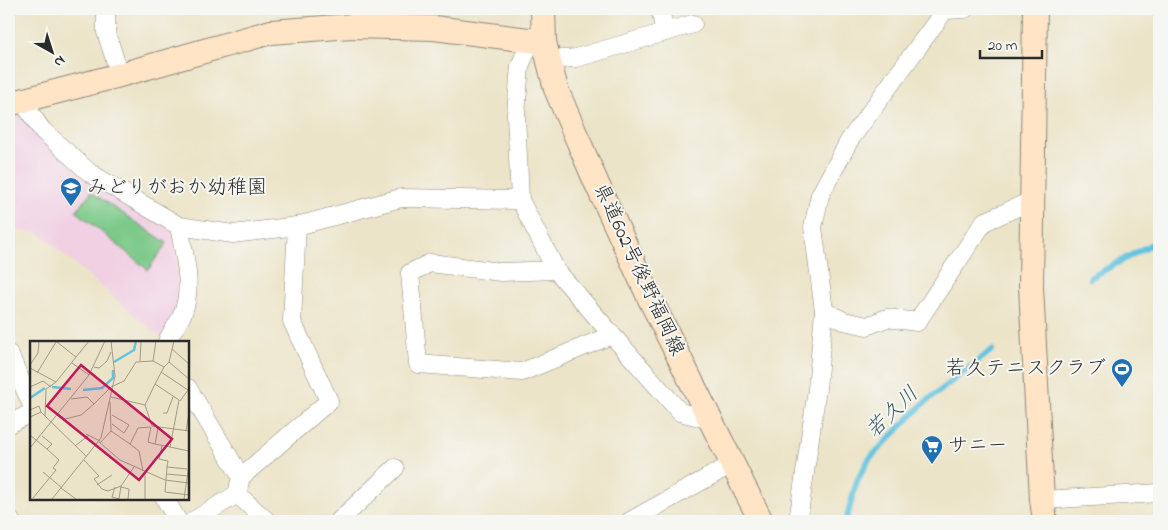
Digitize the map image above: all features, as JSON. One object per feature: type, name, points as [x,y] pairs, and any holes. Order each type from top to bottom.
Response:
[{"type":"street","points":[[106,9],[106,32],[120,75]]},
{"type":"street","name":"県道602号後野福岡線","points":[[543,9],[542,47],[556,89],[650,299],[761,521]]},
{"type":"street","points":[[660,9],[666,32]]},
{"type":"street","points":[[798,521],[817,389],[824,311],[813,227],[820,195],[849,140],[945,10],[965,9]]},
{"type":"street","points":[[1035,9],[1031,288],[1044,511],[1159,493]]},
{"type":"street","points":[[520,200],[401,198],[297,226],[233,234],[179,226],[90,173],[42,130],[16,103],[272,32],[351,26],[434,28],[542,47],[576,58],[693,24]]},
{"type":"street","points":[[542,47],[520,66],[516,114],[520,200],[556,270],[612,335],[680,412],[711,420]]},
{"type":"street","points":[[824,311],[844,322],[867,326],[887,318],[917,322],[984,222],[1033,200]]},
{"type":"street","points":[[167,341],[170,333],[182,316],[188,290],[179,226]]},
{"type":"street","points":[[193,521],[239,486],[329,401],[292,321],[297,226]]},
{"type":"street","points":[[556,270],[501,272],[430,264],[410,274],[418,364],[522,372],[612,335]]},
{"type":"street","points":[[9,354],[30,401]]},
{"type":"street","points":[[189,390],[239,486],[267,521]]},
{"type":"street","points":[[9,424],[30,414]]},
{"type":"street","points":[[630,521],[732,464]]},
{"type":"street","points":[[339,521],[395,468]]},
{"type":"street","points":[[166,500],[178,521]]},
{"type":"shaded area","name":"みどりがおか幼稚園","points":[[24,114],[37,134],[91,184],[173,230],[182,293],[177,315],[161,338],[39,233],[9,230],[9,118]]},
{"type":"green space","points":[[91,192],[167,243],[148,270],[76,211]]},
{"type":"waterway","name":"若久川","points":[[1090,278],[1159,240]]},
{"type":"waterway","name":"若久川","points":[[846,521],[857,481],[869,459],[923,404],[992,350]]},
{"type":"place","name":"みどりがおか幼稚園","points":[[71,207]]},
{"type":"place","name":"若久テニスクラブ","points":[[1122,388]]},
{"type":"place","name":"サニー","points":[[932,465]]}]
